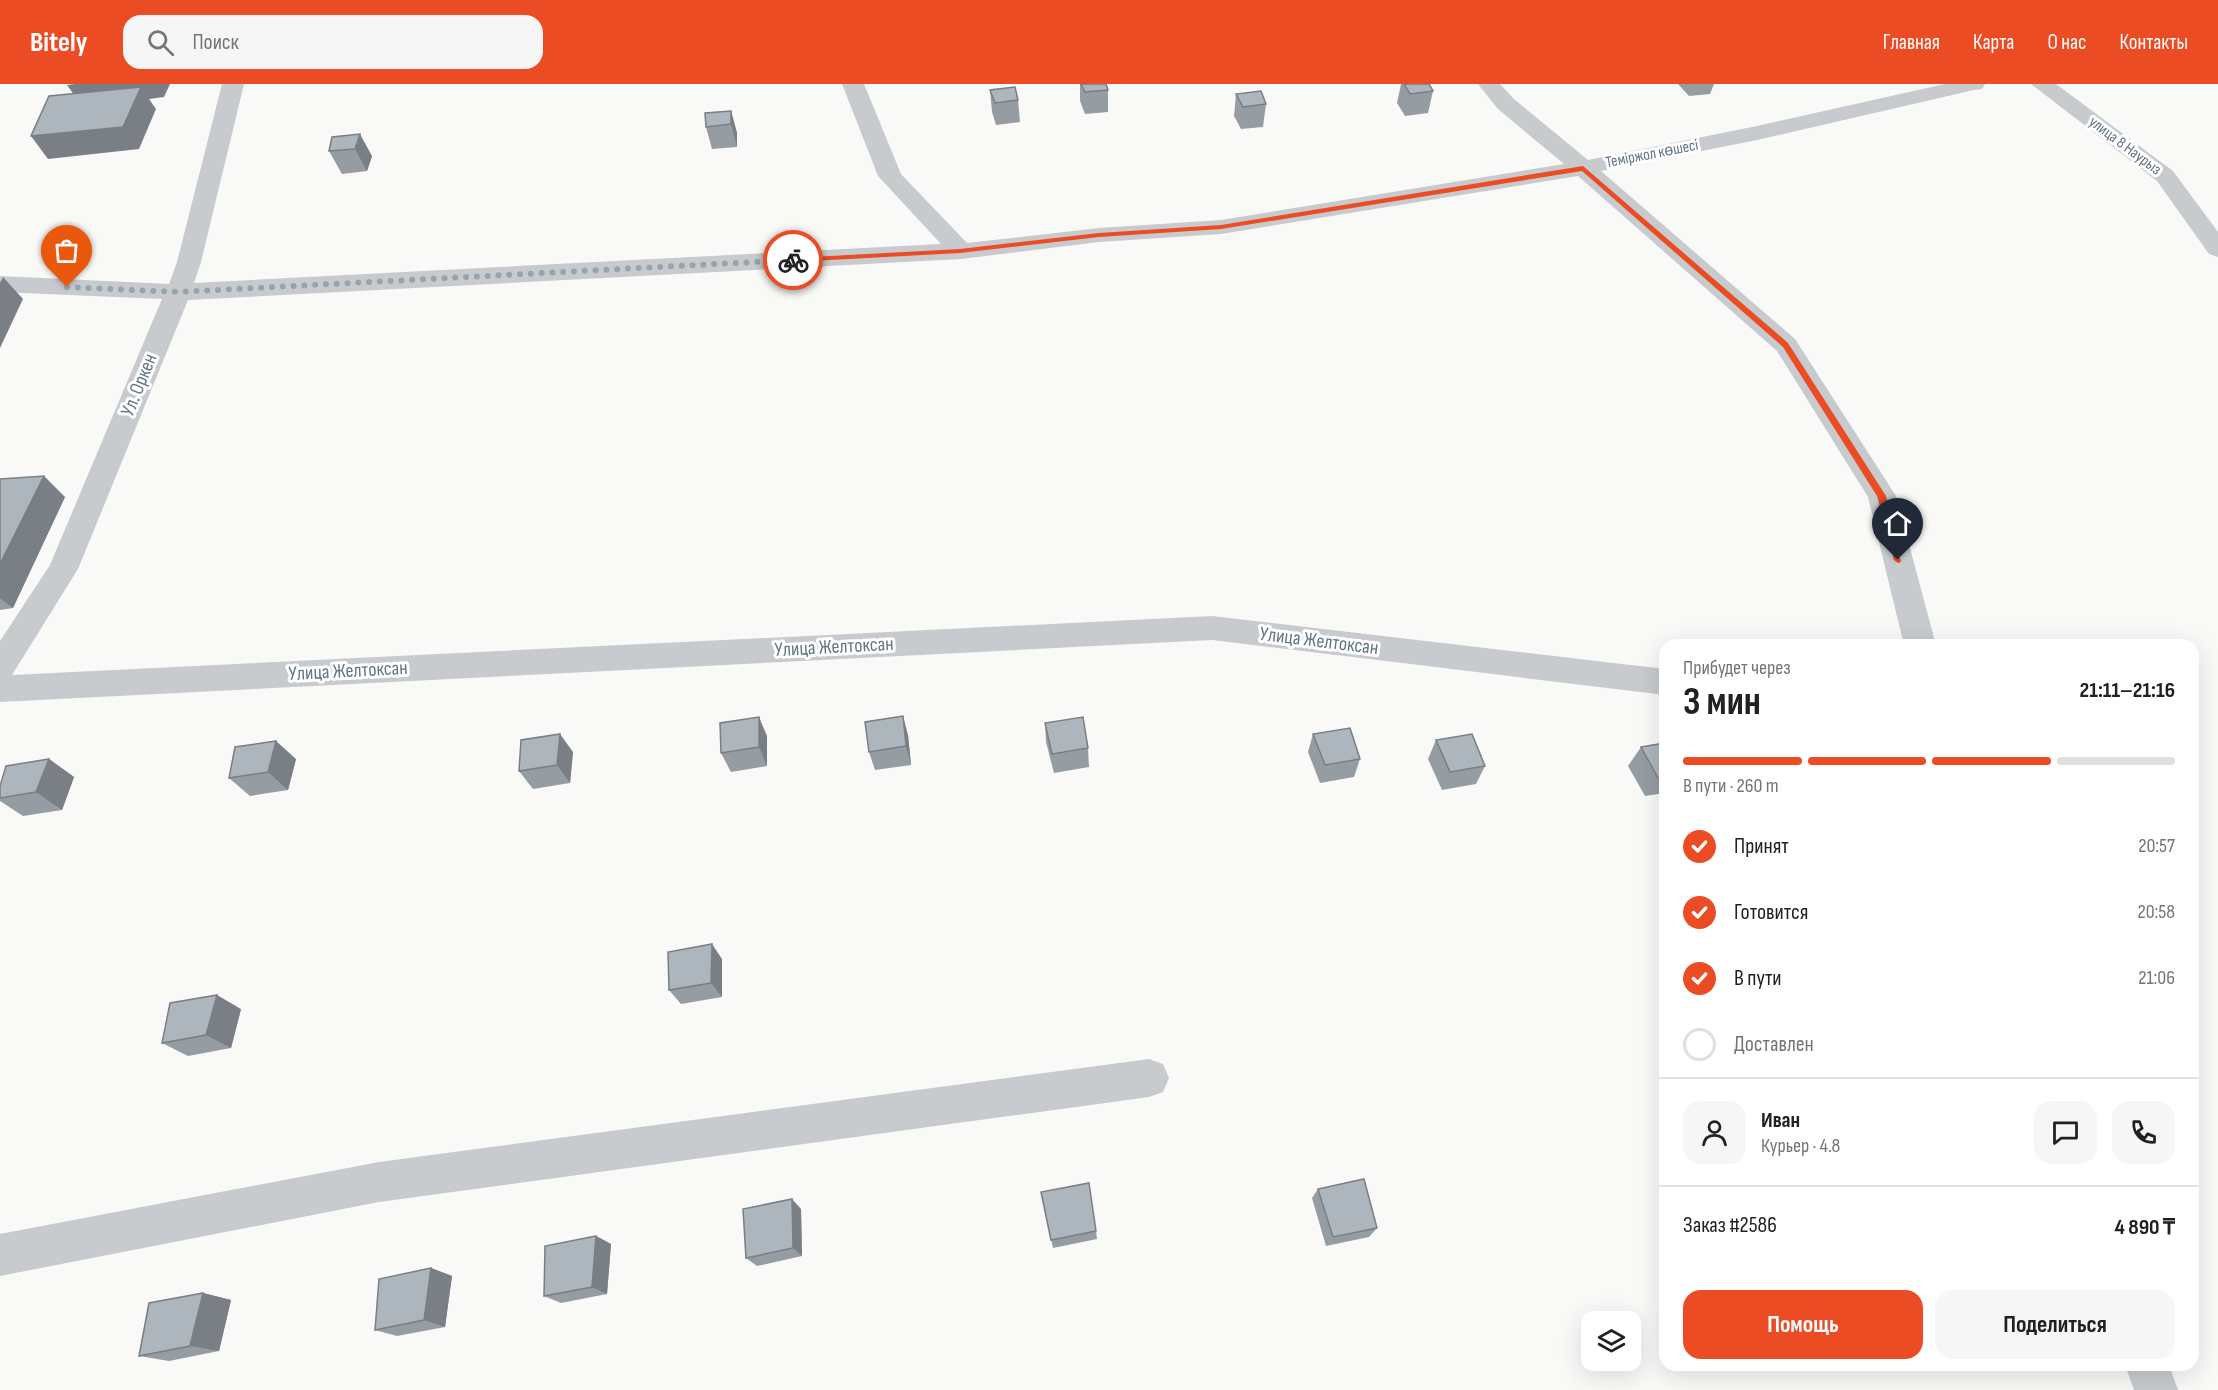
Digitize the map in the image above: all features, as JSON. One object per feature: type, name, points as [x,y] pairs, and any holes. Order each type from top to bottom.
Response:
[{"type":"street","name":"Ул. Оркен","points":[[0,667],[63,569],[178,292],[189,262],[233,84]]},
{"type":"street","points":[[853,84],[890,176],[960,251]]},
{"type":"street","points":[[1490,84],[1506,104],[1786,345],[1882,496],[1918,639]]},
{"type":"street","name":"Теміржол көшесі","points":[[0,284],[178,292],[960,251],[1099,235],[1221,227],[1583,168],[1757,133],[1974,84]]},
{"type":"street","name":"улица 8 Наурыз","points":[[2042,84],[2165,176],[2218,249]]},
{"type":"street","name":"Улица Желтоксан","points":[[0,689],[1212,628],[1659,681]]},
{"type":"street","points":[[0,1255],[379,1182],[1149,1078]]},
{"type":"street","points":[[2149,1371],[2156,1390]]},
{"type":"building","points":[[1081,84],[1106,84],[1108,90],[1085,92]]},
{"type":"building","points":[[1404,84],[1429,84],[1433,91],[1410,94]]},
{"type":"building","points":[[141,87],[123,127],[31,136],[49,96]]},
{"type":"building","points":[[1015,87],[1018,100],[995,103],[990,90]]},
{"type":"building","points":[[1261,91],[1266,104],[1243,107],[1236,94]]},
{"type":"building","points":[[731,111],[731,124],[706,127],[705,113]]},
{"type":"building","points":[[360,134],[355,149],[329,151],[332,137]]},
{"type":"building","points":[[44,476],[0,564],[0,479]]},
{"type":"building","points":[[903,716],[906,746],[869,752],[865,722]]},
{"type":"building","points":[[759,717],[759,747],[721,753],[720,723]]},
{"type":"building","points":[[1083,717],[1088,748],[1052,754],[1045,723]]},
{"type":"building","points":[[1350,728],[1360,759],[1325,765],[1313,734]]},
{"type":"building","points":[[560,734],[557,765],[519,771],[521,740]]},
{"type":"building","points":[[1472,734],[1485,766],[1450,772],[1436,740]]},
{"type":"building","points":[[276,741],[268,772],[229,778],[235,747]]},
{"type":"building","points":[[1659,744],[1659,778],[1658,778],[1641,747]]},
{"type":"building","points":[[49,759],[36,792],[0,798],[0,786],[6,766]]},
{"type":"building","points":[[712,944],[711,983],[669,990],[668,952]]},
{"type":"building","points":[[217,995],[206,1035],[162,1043],[170,1003]]},
{"type":"building","points":[[1364,1179],[1377,1228],[1333,1237],[1318,1189]]},
{"type":"building","points":[[1089,1183],[1096,1231],[1051,1240],[1041,1192]]},
{"type":"building","points":[[792,1199],[793,1248],[746,1258],[743,1209]]},
{"type":"building","points":[[596,1236],[592,1287],[544,1296],[545,1246]]},
{"type":"building","points":[[431,1268],[424,1320],[375,1330],[379,1279]]},
{"type":"building","points":[[203,1293],[190,1346],[139,1356],[149,1303]]},
{"type":"way so far","points":[[67,287],[178,292],[793,260]]},
{"type":"route","points":[[793,260],[960,251],[1099,235],[1221,227],[1583,168],[1786,345],[1882,496],[1898,560]]}]
